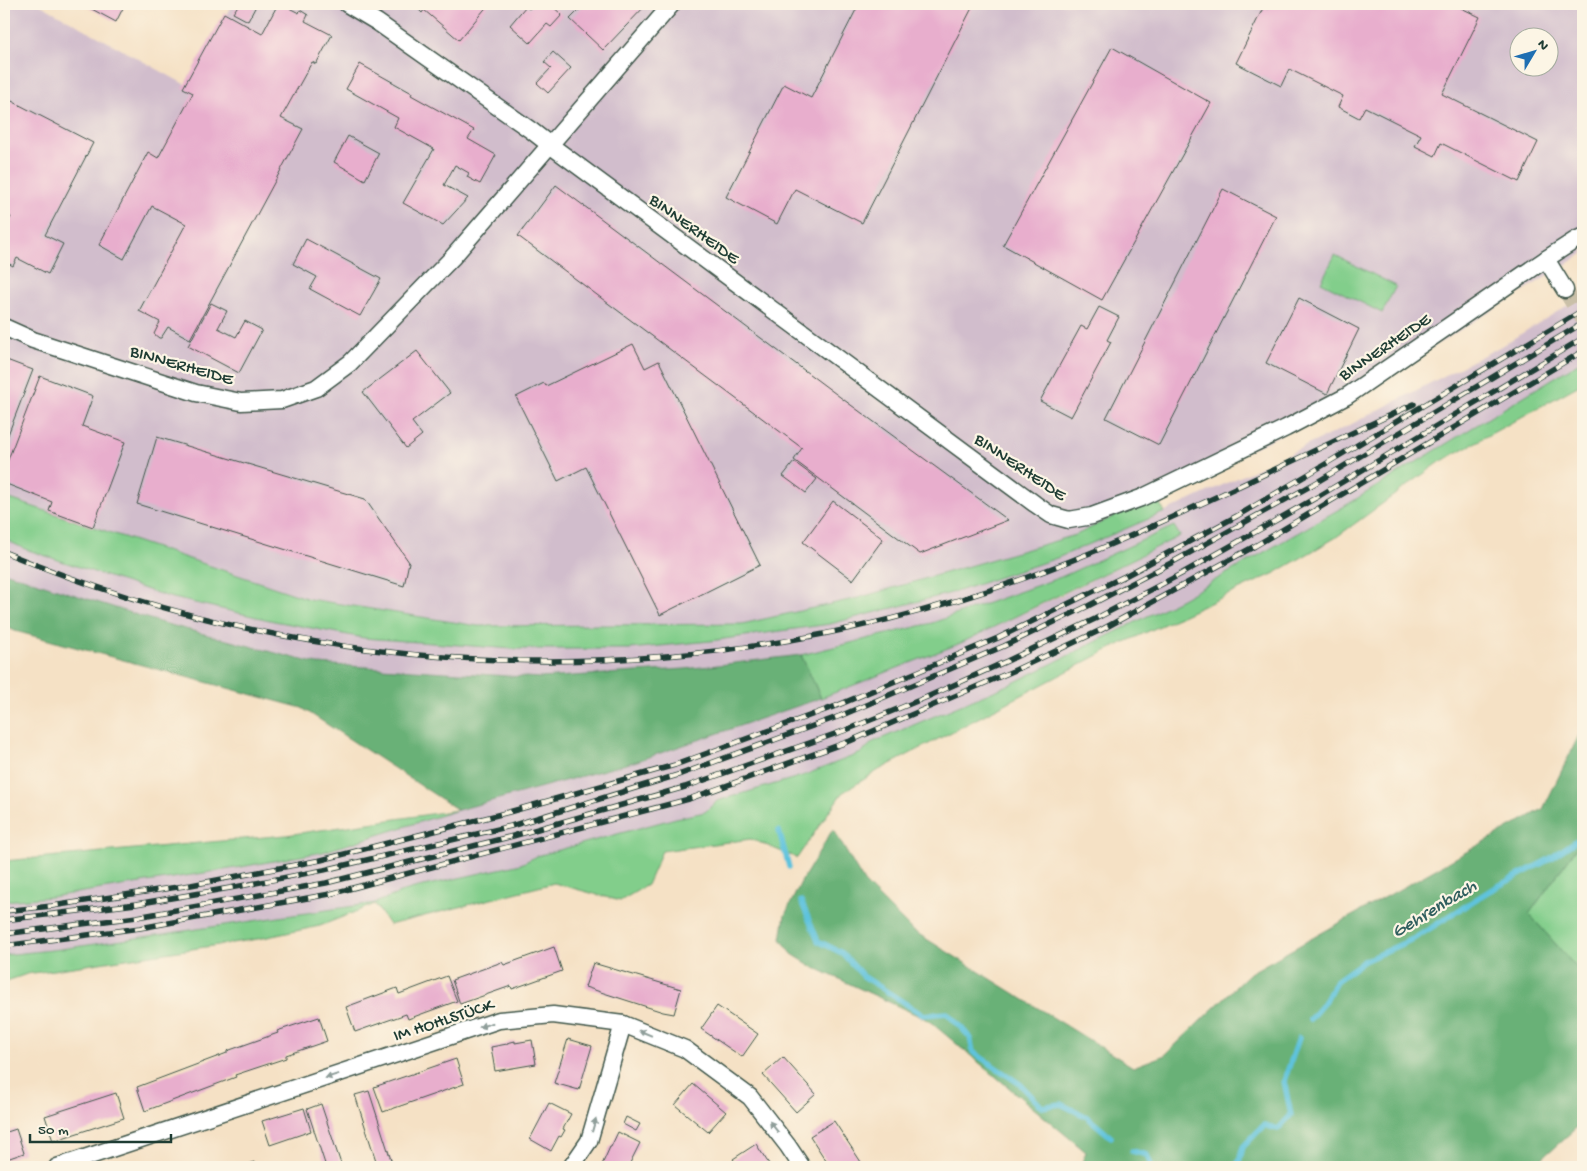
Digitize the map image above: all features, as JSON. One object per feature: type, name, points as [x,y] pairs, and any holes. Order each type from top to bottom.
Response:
[{"type":"street","name":"BINNERHEIDE","points":[[347,4],[378,22],[532,131],[1035,504],[1051,515],[1068,520],[1092,516],[1141,498],[1286,428],[1347,396],[1546,259],[1583,237]]},
{"type":"street","name":"BINNERHEIDE","points":[[4,327],[33,340],[196,393],[241,402],[282,400],[316,388],[350,363],[452,258],[672,4]]},
{"type":"street","points":[[1546,259],[1565,290]]},
{"type":"street","name":"IM HOHLSTÜCK","points":[[57,1167],[499,1020],[553,1015],[622,1024],[685,1049],[750,1097],[802,1167]]},
{"type":"street","points":[[571,1167],[589,1141],[622,1024]]},
{"type":"shaded area","points":[[4,4],[39,4],[186,85],[232,4],[1583,4],[1583,254],[1331,410],[1076,535],[858,598],[742,624],[478,626],[309,599],[4,497]]},
{"type":"shaded area","points":[[1583,296],[1583,360],[1343,507],[1182,599],[1013,683],[873,742],[861,753],[802,776],[717,801],[705,812],[676,818],[537,856],[521,864],[410,889],[375,903],[61,949],[4,955],[4,901],[51,897],[230,869],[323,852],[458,810],[637,761],[821,698],[961,643],[1180,536],[1174,526],[1061,577],[932,623],[801,655],[685,669],[540,678],[317,664],[159,622],[4,572],[4,539],[25,549],[169,597],[274,621],[364,638],[513,649],[630,649],[710,641],[830,624],[955,592],[1057,558],[1165,512],[1346,427],[1501,346]]},
{"type":"green space","points":[[1335,255],[1396,286],[1382,313],[1321,282]]},
{"type":"green space","points":[[1583,360],[1583,383],[1440,462],[1335,538],[1275,573],[1110,649],[879,770],[842,793],[797,858],[751,839],[662,851],[647,885],[620,901],[554,883],[389,925],[375,904],[320,926],[258,939],[27,974],[4,982],[4,955],[61,949],[375,903],[410,889],[521,864],[537,856],[676,818],[705,812],[717,801],[802,776],[861,753],[873,742],[1013,683],[1182,599],[1343,507]]},
{"type":"green space","points":[[1155,496],[1165,512],[1057,558],[955,592],[830,624],[710,641],[630,649],[513,649],[364,638],[274,621],[169,597],[25,549],[4,539],[4,497],[309,599],[478,626],[742,624],[858,598],[1076,535]]},
{"type":"green space","points":[[1174,526],[1180,536],[961,643],[821,698],[801,655],[932,623],[1061,577]]},
{"type":"green space","points":[[4,572],[159,622],[317,664],[540,678],[685,669],[801,655],[821,698],[637,761],[458,810],[302,708],[15,631],[4,626]]},
{"type":"green space","points":[[1583,727],[1583,839],[1529,914],[1583,975],[1583,1122],[1532,1167],[1080,1167],[1086,1152],[928,1020],[813,967],[792,954],[781,939],[785,915],[801,882],[833,829],[864,882],[912,930],[1133,1067],[1165,1055],[1250,973],[1543,809]]},
{"type":"green space","points":[[458,810],[323,852],[230,869],[51,897],[4,901],[4,861],[286,835]]},
{"type":"green space","points":[[1583,839],[1583,975],[1529,914]]},
{"type":"building","points":[[90,4],[125,4],[116,22],[88,7]]},
{"type":"building","points":[[239,4],[257,4],[248,21],[233,13]]},
{"type":"building","points":[[278,4],[299,13],[300,10],[308,15],[305,21],[332,35],[316,64],[312,62],[281,118],[303,129],[190,339],[168,327],[161,338],[159,338],[154,334],[160,322],[139,311],[186,224],[152,206],[124,259],[99,245],[148,152],[158,158],[193,93],[183,88],[224,13],[262,34]]},
{"type":"building","points":[[417,4],[489,4],[459,40],[424,10],[422,13],[419,10],[421,7]]},
{"type":"building","points":[[534,4],[550,4],[562,15],[551,27],[547,24],[530,43],[510,25],[526,6],[529,9]]},
{"type":"building","points":[[585,4],[647,4],[603,50],[570,19]]},
{"type":"building","points":[[859,4],[974,4],[862,223],[795,189],[777,224],[726,197],[784,84],[811,98]]},
{"type":"building","points":[[1271,4],[1453,4],[1480,17],[1442,94],[1538,142],[1519,182],[1441,143],[1435,156],[1415,146],[1421,135],[1365,107],[1359,118],[1338,107],[1343,96],[1289,69],[1281,86],[1236,63],[1264,6],[1269,9]]},
{"type":"building","points":[[1112,47],[1211,103],[1102,300],[1003,245]]},
{"type":"building","points":[[553,52],[571,68],[548,93],[537,83],[551,68],[544,62]]},
{"type":"building","points":[[360,64],[474,130],[468,139],[496,155],[480,184],[467,177],[469,173],[455,165],[444,185],[468,198],[443,225],[403,203],[434,149],[394,127],[398,118],[346,89]]},
{"type":"building","points":[[4,97],[93,143],[45,235],[63,244],[48,274],[17,258],[13,266],[4,261],[4,228],[11,217],[4,213]]},
{"type":"building","points":[[348,136],[379,153],[365,180],[334,162]]},
{"type":"building","points":[[556,185],[1008,520],[920,554],[794,460],[802,448],[518,236]]},
{"type":"building","points":[[1223,189],[1276,216],[1159,445],[1106,418]]},
{"type":"building","points":[[306,239],[381,279],[360,316],[310,289],[317,277],[293,264]]},
{"type":"building","points":[[1299,298],[1359,329],[1327,394],[1266,363]]},
{"type":"building","points":[[211,303],[227,311],[218,328],[236,337],[245,321],[262,330],[239,373],[188,346]]},
{"type":"building","points":[[1099,307],[1119,317],[1107,340],[1111,342],[1071,417],[1040,401],[1081,326],[1087,329]]},
{"type":"building","points":[[633,344],[645,368],[659,361],[760,565],[660,615],[586,467],[558,481],[516,397],[544,383],[546,386]]},
{"type":"building","points":[[417,351],[450,393],[412,422],[422,435],[406,448],[363,392]]},
{"type":"building","points":[[4,359],[33,370],[4,445]]},
{"type":"building","points":[[40,376],[93,396],[82,426],[125,442],[93,527],[49,511],[52,502],[4,483],[4,470]]},
{"type":"building","points":[[157,437],[365,499],[409,562],[404,586],[137,504]]},
{"type":"building","points":[[794,462],[817,479],[806,493],[783,476]]},
{"type":"building","points":[[833,501],[883,539],[853,580],[803,542]]},
{"type":"building","points":[[554,947],[562,971],[512,989],[511,986],[460,1004],[452,980],[502,962],[504,965]]},
{"type":"building","points":[[593,963],[681,989],[674,1014],[585,987]]},
{"type":"building","points":[[447,976],[457,1001],[408,1019],[406,1014],[355,1032],[346,1007],[397,988],[399,994]]},
{"type":"building","points":[[717,1006],[758,1034],[742,1057],[701,1029]]},
{"type":"building","points":[[319,1017],[327,1041],[286,1055],[286,1058],[235,1075],[236,1077],[145,1111],[137,1087],[278,1033],[277,1031]]},
{"type":"building","points":[[568,1039],[592,1046],[579,1090],[554,1083]]},
{"type":"building","points":[[532,1040],[536,1064],[495,1071],[491,1047],[515,1041],[515,1043]]},
{"type":"building","points":[[783,1057],[816,1094],[796,1112],[763,1075]]},
{"type":"building","points":[[456,1059],[464,1084],[383,1112],[374,1087]]},
{"type":"building","points":[[693,1084],[726,1112],[708,1132],[675,1105]]},
{"type":"building","points":[[369,1091],[392,1163],[378,1167],[355,1095]]},
{"type":"building","points":[[116,1093],[124,1118],[53,1141],[45,1116]]},
{"type":"building","points":[[549,1103],[571,1114],[563,1129],[565,1130],[561,1137],[559,1136],[551,1151],[530,1139]]},
{"type":"building","points":[[321,1104],[342,1167],[326,1167],[307,1109]]},
{"type":"building","points":[[304,1108],[311,1131],[270,1145],[262,1121]]},
{"type":"building","points":[[626,1117],[640,1124],[636,1131],[623,1124]]},
{"type":"building","points":[[834,1121],[861,1162],[853,1167],[830,1167],[810,1136]]},
{"type":"building","points":[[16,1129],[24,1153],[4,1160],[4,1133]]},
{"type":"building","points":[[618,1132],[640,1143],[628,1167],[601,1167],[610,1147]]},
{"type":"building","points":[[756,1144],[771,1167],[738,1167],[733,1159]]},
{"type":"building","points":[[254,1162],[256,1167],[240,1167]]},
{"type":"waterway","points":[[779,831],[789,867]]},
{"type":"waterway","name":"Gehrenbach","points":[[1310,1019],[1326,1000],[1336,981],[1364,961],[1415,938],[1489,891],[1548,860],[1580,838],[1583,832]]},
{"type":"waterway","points":[[801,901],[818,941],[842,953],[863,976],[923,1015],[947,1013],[970,1037],[973,1052],[1020,1084],[1042,1107],[1061,1104],[1087,1117],[1111,1137]]},
{"type":"waterway","name":"Gehrenbach","points":[[1233,1167],[1239,1162],[1243,1147],[1264,1125],[1278,1129],[1291,1115],[1284,1081],[1299,1038]]},
{"type":"waterway","points":[[1132,1151],[1147,1155],[1152,1167]]},
{"type":"tunnel","points":[[1565,290],[1583,319]]},
{"type":"railway","points":[[4,911],[52,906],[191,885],[321,860],[509,812],[675,765],[836,706],[998,638],[1125,576],[1237,516],[1583,310]]},
{"type":"railway","points":[[4,920],[136,904],[230,888],[324,870],[511,826],[681,774],[840,716],[1004,646],[1088,606],[1171,563],[1312,485],[1583,323]]},
{"type":"railway","points":[[4,934],[137,917],[326,883],[513,836],[685,787],[846,730],[927,697],[1007,661],[1095,619],[1181,574],[1319,496],[1583,338]]},
{"type":"railway","points":[[4,946],[140,928],[330,894],[689,799],[850,741],[1013,671],[1101,630],[1255,546],[1583,351]]},
{"type":"railway","points":[[4,552],[127,597],[254,630],[382,651],[511,660],[640,658],[769,644],[897,617],[1022,579],[1076,559],[1155,525],[1414,404]]}]
